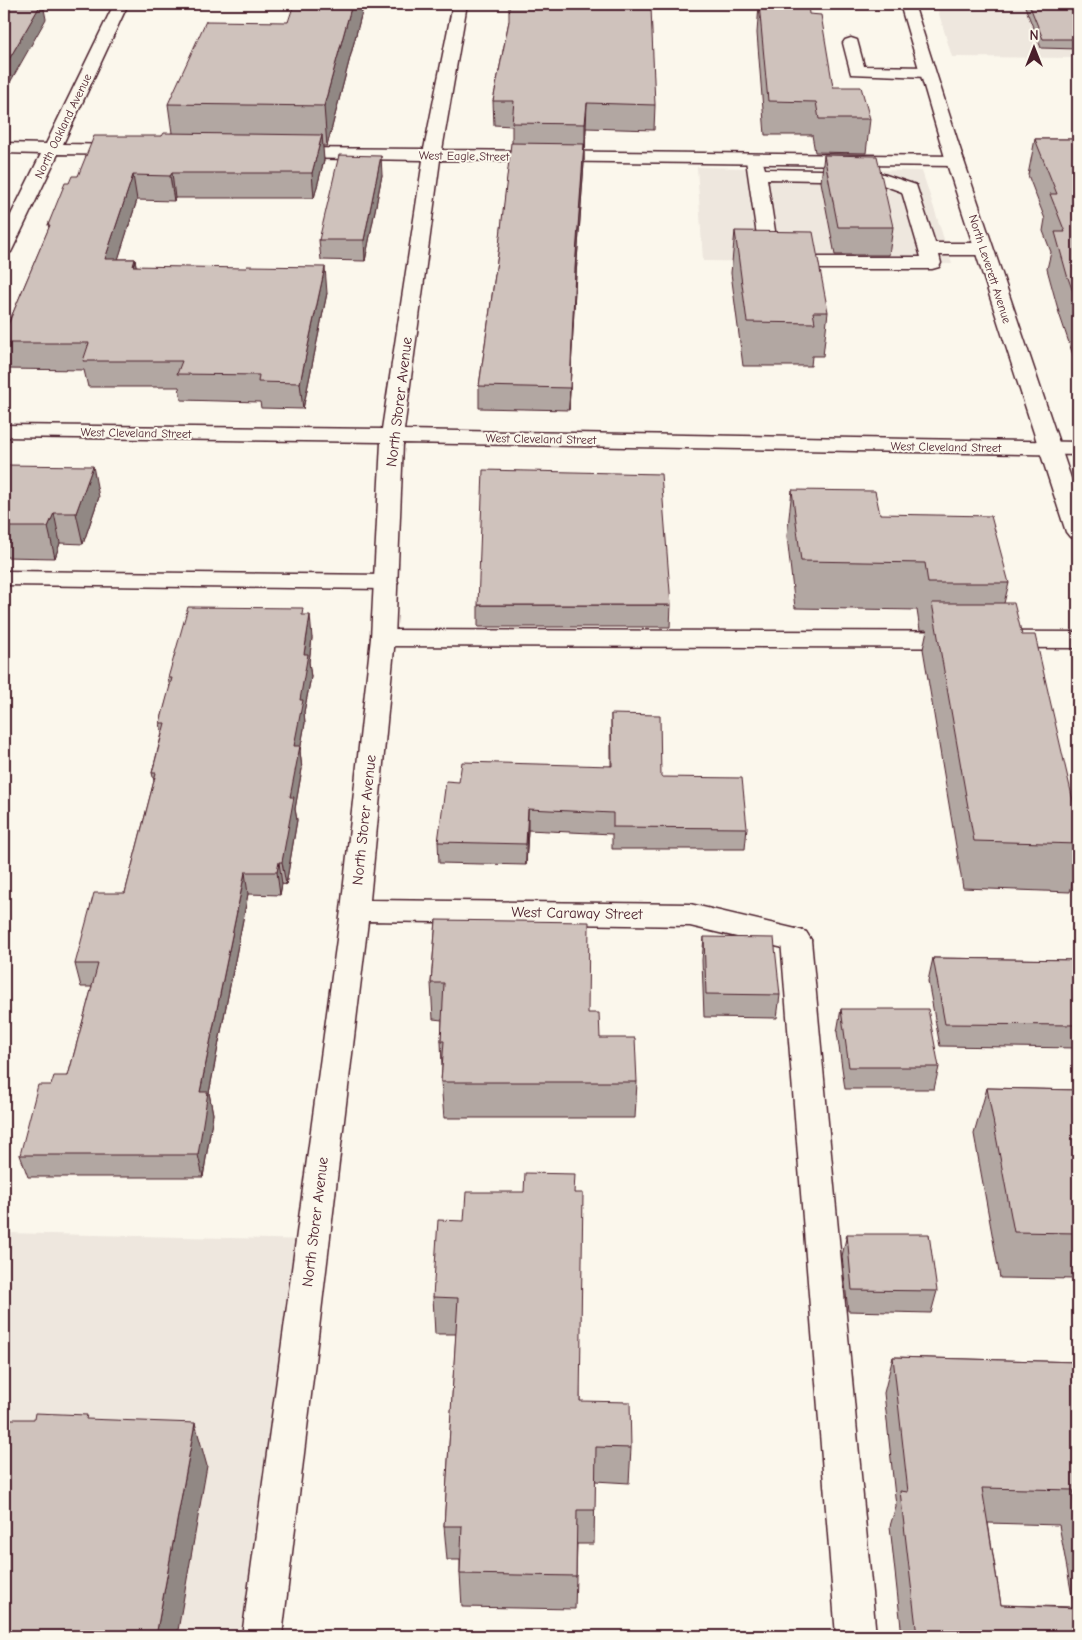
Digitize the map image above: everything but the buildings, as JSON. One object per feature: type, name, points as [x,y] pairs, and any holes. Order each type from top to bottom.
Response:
[{"type":"street","name":"North Oakland Avenue","points":[[4,248],[121,4]]},
{"type":"street","name":"North Storer Avenue","points":[[262,1636],[355,910],[383,638],[392,436],[432,155],[460,4]]},
{"type":"street","name":"North Leverett Avenue","points":[[907,4],[955,161],[1078,532]]},
{"type":"street","points":[[850,43],[861,87]]},
{"type":"street","points":[[857,71],[927,72]]},
{"type":"street","points":[[4,148],[140,150]]},
{"type":"street","name":"West Eagle Street","points":[[268,152],[432,155],[756,167],[955,161]]},
{"type":"street","points":[[756,167],[874,176],[910,189],[932,263],[770,263],[756,167]]},
{"type":"street","points":[[928,249],[984,249]]},
{"type":"street","name":"West Cleveland Street","points":[[4,431],[392,436],[1078,449]]},
{"type":"street","points":[[4,578],[386,582]]},
{"type":"street","points":[[383,638],[1078,640]]},
{"type":"street","name":"West Caraway Street","points":[[355,910],[690,915],[796,940],[856,1636]]},
{"type":"shaded area","points":[[936,4],[1078,4],[1078,58],[952,57]]},
{"type":"shaded area","points":[[697,167],[922,171],[952,264],[703,261]]},
{"type":"shaded area","points":[[4,1233],[312,1240],[262,1636],[4,1636]]}]
